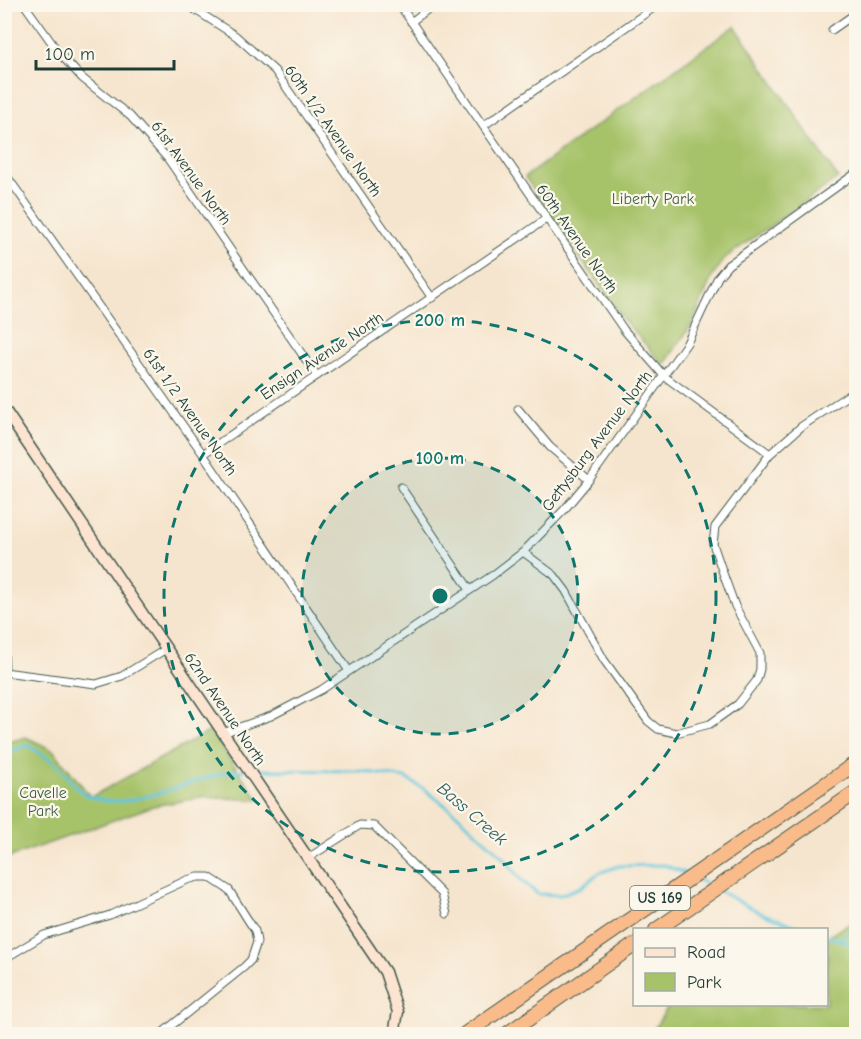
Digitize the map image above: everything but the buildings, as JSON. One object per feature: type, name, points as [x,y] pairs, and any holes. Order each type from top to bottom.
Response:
[{"type":"highway","name":"US 169","points":[[465,1035],[856,763]]},
{"type":"highway","name":"US 169","points":[[659,928],[856,792]]},
{"type":"highway","points":[[507,1035],[633,946]]},
{"type":"street","points":[[4,7],[9,4]]},
{"type":"street","name":"61st Avenue North","points":[[24,4],[59,53],[82,78],[130,116],[168,159],[317,376]]},
{"type":"street","name":"60th 1/2 Avenue North","points":[[186,4],[236,36],[275,71],[432,298]]},
{"type":"street","name":"60th Avenue North","points":[[399,4],[624,330],[664,376],[770,454]]},
{"type":"street","points":[[411,22],[435,4]]},
{"type":"street","points":[[483,126],[659,4]]},
{"type":"street","points":[[832,30],[856,13]]},
{"type":"street","name":"61st 1/2 Avenue North","points":[[4,172],[203,454],[349,671]]},
{"type":"street","name":"Gettysburg Avenue North","points":[[223,733],[296,705],[470,590],[523,552],[564,510],[589,480],[664,376],[698,326],[718,277],[728,265],[856,174]]},
{"type":"street","name":"Ensign Avenue North","points":[[203,454],[546,219]]},
{"type":"street","points":[[523,552],[554,575],[566,591],[604,660],[648,721],[667,733],[696,729],[725,715],[738,704],[757,680],[760,653],[735,606],[712,536],[718,520],[770,454],[802,426],[856,390]]},
{"type":"street","name":"62nd Avenue North","points":[[4,409],[388,978],[398,1012],[394,1035]]},
{"type":"street","points":[[518,409],[550,447],[589,480]]},
{"type":"street","points":[[401,486],[470,590]]},
{"type":"street","points":[[4,644],[5,672],[96,684],[123,676],[166,649]]},
{"type":"street","points":[[308,858],[360,825],[374,826],[441,894],[447,914]]},
{"type":"street","points":[[4,959],[51,932],[110,915],[198,877],[219,882],[229,890],[255,931],[257,942],[251,960],[161,1035]]},
{"type":"green space","name":"Liberty Park","points":[[735,26],[838,178],[725,258],[712,277],[692,324],[664,365],[623,319],[525,177]]},
{"type":"green space","name":"Cavelle Park","points":[[210,731],[259,800],[204,797],[153,806],[5,859],[5,743],[26,737],[53,750],[91,797]]},
{"type":"green space","points":[[856,920],[856,1034],[651,1034],[668,1006],[828,1006],[828,936]]},
{"type":"waterway","name":"Bass Creek","points":[[4,754],[28,745],[58,766],[79,790],[100,800],[119,801],[140,798],[205,778],[244,770]]},
{"type":"waterway","name":"Bass Creek","points":[[253,770],[362,771],[405,778],[424,789],[459,816],[500,854],[522,881],[538,894],[560,895],[581,887],[599,873],[619,866],[664,865],[687,874]]},
{"type":"waterway","name":"Bass Creek","points":[[695,878],[711,887]]},
{"type":"waterway","name":"Bass Creek","points":[[719,891],[763,914],[802,928]]},
{"type":"waterway","points":[[838,940],[856,928]]},
{"type":"waterway","name":"Bass Creek","points":[[828,937],[856,945]]}]
